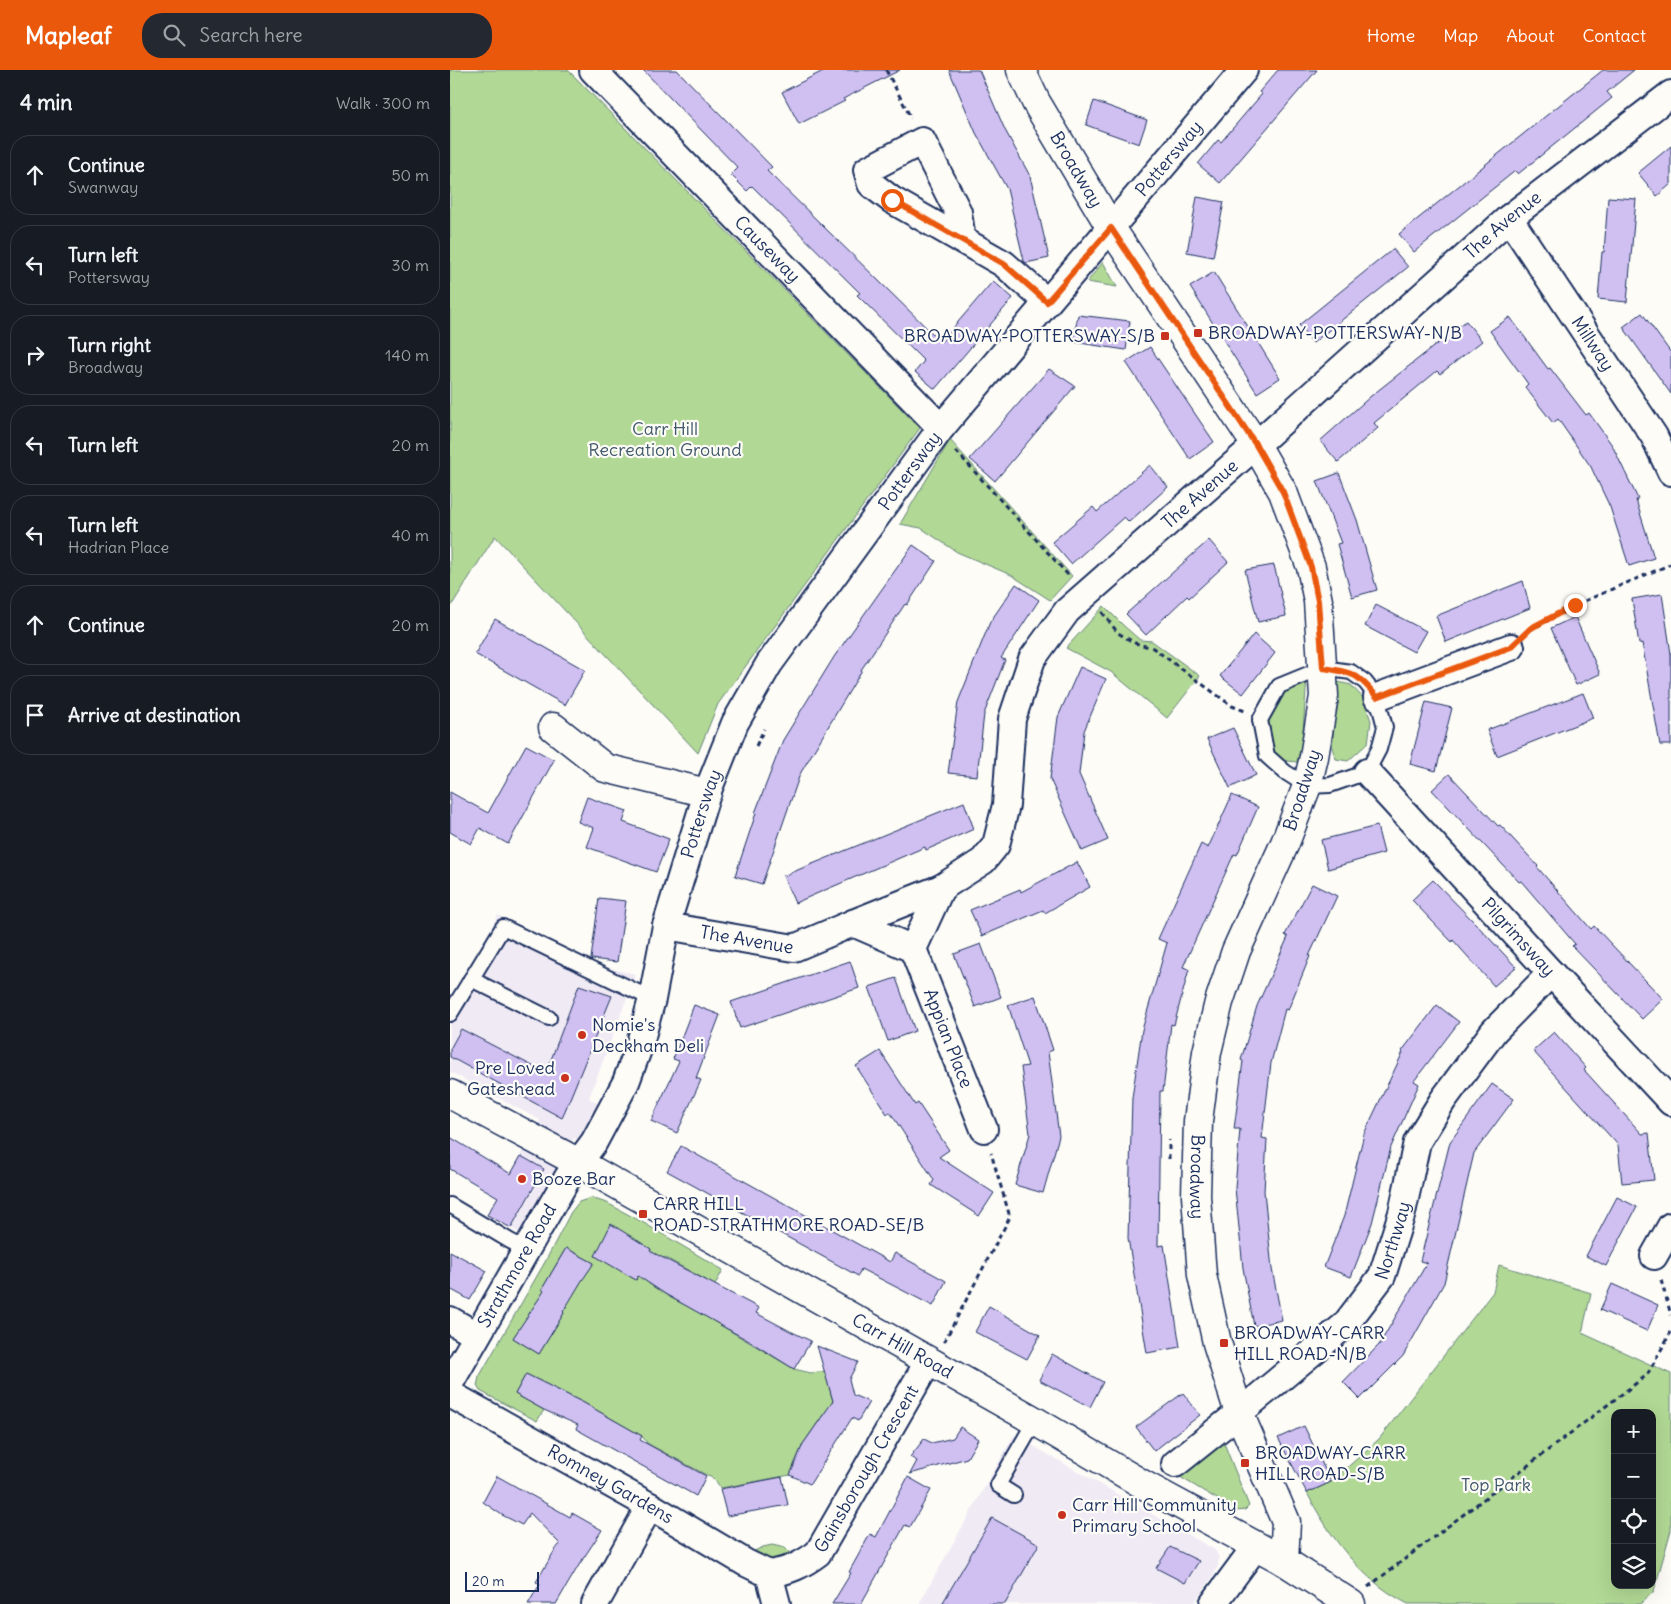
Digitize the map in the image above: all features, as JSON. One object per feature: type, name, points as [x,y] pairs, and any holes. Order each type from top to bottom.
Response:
[{"type":"street","name":"Causeway","points":[[593,70],[948,438]]},
{"type":"street","name":"Broadway","points":[[1021,70],[1036,102],[1111,228],[1256,445],[1283,492],[1311,567],[1318,601],[1324,696],[1320,729],[1307,786],[1285,843],[1236,951],[1219,1002],[1207,1052],[1198,1121],[1196,1196],[1202,1275],[1217,1343],[1239,1413],[1286,1522],[1284,1561]]},
{"type":"street","name":"Pottersway","points":[[666,926],[707,793],[734,722],[769,664],[948,438],[1047,302],[1244,70]]},
{"type":"street","name":"The Avenue","points":[[666,926],[794,948],[940,888],[983,861],[996,845],[1006,805],[1012,719],[1032,659],[1067,611],[1256,445],[1509,218],[1671,94]]},
{"type":"street","name":"Millway","points":[[1509,218],[1654,436],[1671,472]]},
{"type":"street","points":[[962,240],[1004,264],[1047,302]]},
{"type":"street","points":[[1377,697],[1511,647]]},
{"type":"street","points":[[553,727],[605,768],[707,793]]},
{"type":"street","name":"Pilgrimsway","points":[[1367,772],[1671,1102]]},
{"type":"street","points":[[853,923],[914,949],[940,888]]},
{"type":"street","name":"Strathmore Road","points":[[450,1383],[568,1177],[594,1142],[626,1082],[639,1047],[652,999],[666,926]]},
{"type":"street","name":"Appian Place","points":[[914,949],[984,1129]]},
{"type":"street","name":"Northway","points":[[1175,1464],[1345,1325],[1382,1276],[1402,1213],[1417,1142],[1444,1100],[1494,1031],[1551,973]]},
{"type":"street","name":"Carr Hill Road","points":[[450,1094],[579,1163],[1035,1421],[1144,1485],[1284,1561],[1358,1597]]},
{"type":"street","points":[[1654,1256],[1671,1226]]},
{"type":"street","points":[[450,1320],[476,1335]]},
{"type":"street","name":"Gainsborough Crescent","points":[[769,1574],[787,1571],[818,1553],[930,1363]]},
{"type":"street","name":"Romney Gardens","points":[[450,1394],[650,1506],[746,1563],[769,1574]]},
{"type":"street","points":[[595,1604],[650,1506]]},
{"type":"street","points":[[1214,1604],[1256,1546]]},
{"type":"street","points":[[769,1574],[777,1604]]},
{"type":"lane","points":[[1323,668],[1350,672],[1365,682],[1377,697],[1385,727],[1379,749],[1367,772],[1330,786],[1307,786],[1285,772],[1267,756],[1260,720],[1279,686],[1323,668]]},
{"type":"lane","points":[[450,1014],[503,927],[652,999]]},
{"type":"lane","points":[[471,979],[549,1018]]},
{"type":"lane","points":[[450,1205],[526,1249]]},
{"type":"lane","points":[[1014,1495],[998,1485],[1035,1421]]},
{"type":"path","points":[[948,438],[1118,633],[1135,643],[1153,648],[1232,706],[1249,712],[1260,720]]},
{"type":"path","points":[[1511,647],[1531,628],[1575,605],[1671,564]]},
{"type":"path","points":[[753,750],[766,724]]},
{"type":"path","points":[[930,1363],[1010,1217],[984,1129]]},
{"type":"path","points":[[1169,1167],[1170,1132]]},
{"type":"path","points":[[1654,1256],[1671,1315]]},
{"type":"path","points":[[1358,1597],[1373,1582],[1647,1375],[1671,1332]]},
{"type":"shaded area","points":[[498,915],[593,965],[636,974],[589,1098],[605,1108],[587,1144],[574,1138],[522,1234],[487,1215],[540,1120],[450,1072],[450,1006]]},
{"type":"shaded area","name":"Carr Hill Community Primary School","points":[[1014,1435],[1215,1550],[1219,1558],[1218,1566],[1193,1604],[919,1604]]},
{"type":"green space","name":"Carr Hill Recreation Ground","points":[[450,70],[568,70],[920,428],[718,704],[698,753],[495,536],[450,608]]},
{"type":"green space","points":[[1103,262],[1117,287],[1087,282]]},
{"type":"green space","points":[[950,440],[1072,576],[1050,600],[1011,575],[957,552],[921,528],[900,524]]},
{"type":"green space","points":[[1104,606],[1140,640],[1152,641],[1200,676],[1167,718],[1111,672],[1066,648]]},
{"type":"green space","points":[[1307,678],[1302,743],[1297,762],[1277,760],[1268,737],[1268,714],[1271,706],[1282,692]]},
{"type":"green space","points":[[1338,682],[1351,685],[1363,698],[1371,721],[1368,743],[1348,761],[1336,759],[1332,748]]},
{"type":"green space","points":[[591,1198],[607,1203],[723,1270],[700,1313],[794,1369],[811,1373],[825,1371],[835,1409],[825,1412],[803,1444],[790,1475],[721,1488],[714,1479],[652,1446],[642,1436],[584,1403],[526,1374],[515,1394],[544,1410],[537,1421],[480,1391],[477,1386],[479,1377],[545,1262],[571,1212],[579,1202]],"holes":[[[630,1237],[651,1249],[636,1280],[596,1255]],[[566,1248],[592,1262],[542,1289]],[[664,1257],[706,1280],[693,1309],[649,1284]],[[540,1299],[564,1313],[539,1354],[513,1338]]]},
{"type":"green space","name":"Top Park","points":[[1499,1265],[1591,1293],[1582,1333],[1671,1374],[1671,1530],[1656,1584],[1656,1409],[1611,1409],[1611,1589],[1655,1589],[1654,1591],[1640,1604],[1408,1604],[1369,1578],[1339,1545],[1307,1493],[1331,1482],[1379,1439],[1493,1292]]},
{"type":"green space","points":[[1222,1438],[1249,1506],[1245,1510],[1237,1511],[1175,1474]]},
{"type":"green space","points":[[772,1545],[785,1548],[789,1552],[788,1558],[771,1561],[750,1553],[763,1547]]},
{"type":"building","points":[[643,70],[677,70],[772,167],[767,171],[941,342],[993,281],[1013,298],[935,389],[915,372],[924,361],[857,295],[860,293],[752,186],[747,191],[731,175],[738,168]]},
{"type":"building","points":[[825,70],[900,70],[799,124],[782,92]]},
{"type":"building","points":[[949,70],[979,70],[1005,130],[1030,176],[1049,258],[1026,263],[1024,261],[1007,189],[976,133]]},
{"type":"building","points":[[1278,70],[1317,70],[1220,183],[1198,164],[1218,140],[1221,142],[1262,94],[1259,92]]},
{"type":"building","points":[[1603,70],[1634,70],[1607,92],[1612,98],[1518,174],[1515,171],[1414,252],[1399,234]]},
{"type":"building","points":[[1094,101],[1147,120],[1139,144],[1086,125]]},
{"type":"building","points":[[1671,146],[1671,184],[1657,196],[1638,173]]},
{"type":"building","points":[[1197,197],[1224,202],[1213,257],[1187,252]]},
{"type":"building","points":[[1608,197],[1636,199],[1627,302],[1598,299]]},
{"type":"building","points":[[1393,249],[1408,267],[1313,343],[1299,325]]},
{"type":"building","points":[[1214,272],[1280,378],[1257,393],[1190,287]]},
{"type":"building","points":[[1642,313],[1671,353],[1671,394],[1623,327]]},
{"type":"building","points":[[1078,315],[1130,321],[1126,350],[1073,342]]},
{"type":"building","points":[[1510,317],[1548,369],[1550,368],[1586,415],[1589,413],[1612,445],[1638,499],[1636,500],[1654,558],[1629,566],[1610,507],[1591,467],[1558,419],[1553,423],[1525,387],[1528,384],[1490,331]]},
{"type":"building","points":[[1466,321],[1482,341],[1440,374],[1437,371],[1374,423],[1378,428],[1338,462],[1320,441],[1371,396]]},
{"type":"building","points":[[1150,347],[1214,442],[1190,459],[1126,362]]},
{"type":"building","points":[[1049,369],[1075,386],[995,481],[970,459]]},
{"type":"building","points":[[1150,465],[1168,487],[1129,522],[1124,517],[1071,564],[1052,542],[1093,507],[1097,512]]},
{"type":"building","points":[[1339,473],[1357,520],[1377,590],[1352,597],[1337,544],[1341,543],[1317,481]]},
{"type":"building","points":[[1209,540],[1228,562],[1189,598],[1187,596],[1146,635],[1126,614]]},
{"type":"building","points":[[913,545],[936,561],[861,670],[800,774],[762,884],[735,876],[755,813],[783,740],[834,657]]},
{"type":"building","points":[[1274,565],[1286,616],[1258,622],[1245,570]]},
{"type":"building","points":[[1523,581],[1530,608],[1446,642],[1436,616]]},
{"type":"building","points":[[1016,584],[1039,600],[1001,658],[1005,660],[984,714],[977,776],[948,773],[958,702],[990,622]]},
{"type":"building","points":[[1662,594],[1671,654],[1671,745],[1660,745],[1642,643],[1639,644],[1632,599]]},
{"type":"building","points":[[1376,605],[1426,631],[1414,652],[1365,626]]},
{"type":"building","points":[[1575,617],[1600,674],[1576,685],[1551,628]]},
{"type":"building","points":[[495,619],[585,670],[565,705],[475,654]]},
{"type":"building","points":[[1254,634],[1275,653],[1243,694],[1220,676]]},
{"type":"building","points":[[1080,667],[1106,679],[1084,731],[1079,774],[1108,840],[1082,851],[1050,779],[1058,717]]},
{"type":"building","points":[[1583,693],[1593,718],[1497,756],[1487,730]]},
{"type":"building","points":[[1426,702],[1452,708],[1436,771],[1410,764]]},
{"type":"building","points":[[1233,728],[1256,775],[1230,788],[1207,739]]},
{"type":"building","points":[[526,745],[554,760],[508,844],[480,828],[471,844],[450,832],[450,792],[488,813]]},
{"type":"building","points":[[1449,774],[1538,866],[1591,929],[1594,926],[1663,999],[1642,1019],[1572,946],[1575,944],[1521,881],[1519,882],[1432,790]]},
{"type":"building","points":[[1232,795],[1258,807],[1237,855],[1234,854],[1183,967],[1189,969],[1174,1025],[1171,1024],[1163,1091],[1160,1091],[1158,1246],[1164,1245],[1180,1347],[1147,1353],[1128,1238],[1132,1098],[1142,1030],[1167,943],[1158,939],[1201,844],[1208,848]]},
{"type":"building","points":[[587,797],[627,811],[623,822],[669,839],[656,872],[587,847],[594,828],[578,822]]},
{"type":"building","points":[[964,802],[974,829],[926,850],[925,847],[795,903],[783,876]]},
{"type":"building","points":[[1377,826],[1384,853],[1328,869],[1321,840]]},
{"type":"building","points":[[1077,862],[1090,887],[1045,913],[1043,910],[982,936],[970,910],[1020,889],[1021,892]]},
{"type":"building","points":[[1433,880],[1516,967],[1494,986],[1453,940],[1452,942],[1412,900]]},
{"type":"building","points":[[1312,884],[1337,896],[1309,956],[1288,1010],[1285,1009],[1271,1063],[1262,1138],[1267,1139],[1264,1191],[1272,1269],[1282,1320],[1254,1326],[1243,1268],[1235,1188],[1240,1129],[1234,1129],[1243,1061],[1241,1060],[1257,1006],[1288,937],[1285,935]]},
{"type":"building","points":[[599,898],[626,901],[617,962],[591,959]]},
{"type":"building","points":[[981,944],[1001,997],[975,1007],[954,954]]},
{"type":"building","points":[[850,961],[859,988],[740,1028],[731,1002]]},
{"type":"building","points":[[896,978],[915,1031],[888,1041],[869,987]]},
{"type":"building","points":[[579,985],[612,996],[562,1118],[450,1057],[450,1049],[461,1029],[546,1073]]},
{"type":"building","points":[[1035,996],[1053,1050],[1048,1052],[1059,1136],[1043,1193],[1015,1185],[1030,1134],[1021,1067],[1028,1066],[1008,1005]]},
{"type":"building","points":[[694,1005],[720,1015],[696,1078],[701,1080],[677,1133],[651,1121],[679,1061],[673,1059]]},
{"type":"building","points":[[1437,1005],[1459,1022],[1414,1081],[1419,1084],[1391,1147],[1372,1223],[1351,1277],[1324,1267],[1344,1216],[1364,1134],[1402,1051]]},
{"type":"building","points":[[1554,1032],[1586,1068],[1584,1070],[1642,1134],[1649,1133],[1654,1180],[1622,1183],[1618,1145],[1533,1051]]},
{"type":"building","points":[[880,1051],[915,1105],[918,1103],[949,1150],[939,1157],[994,1193],[979,1216],[931,1185],[934,1180],[890,1112],[887,1114],[856,1066]]},
{"type":"building","points":[[1492,1084],[1514,1099],[1474,1153],[1444,1283],[1403,1356],[1360,1399],[1343,1382],[1379,1345],[1427,1263],[1420,1261],[1450,1142]]},
{"type":"building","points":[[450,1137],[511,1174],[521,1156],[544,1169],[511,1228],[487,1215],[498,1197],[450,1169]]},
{"type":"building","points":[[681,1146],[890,1262],[895,1253],[946,1281],[933,1306],[861,1269],[858,1276],[667,1171]]},
{"type":"building","points":[[1617,1197],[1637,1207],[1606,1266],[1586,1256]]},
{"type":"building","points":[[611,1224],[651,1249],[650,1251],[759,1308],[756,1313],[811,1341],[794,1369],[749,1341],[665,1294],[638,1276],[636,1280],[595,1256]]},
{"type":"building","points":[[566,1248],[594,1263],[539,1354],[513,1338],[544,1291],[542,1289]]},
{"type":"building","points":[[450,1251],[487,1271],[470,1300],[450,1289]]},
{"type":"building","points":[[1612,1284],[1658,1305],[1647,1331],[1600,1310]]},
{"type":"building","points":[[989,1306],[1040,1335],[1027,1359],[975,1332]]},
{"type":"building","points":[[817,1346],[858,1362],[849,1379],[853,1395],[869,1402],[858,1421],[852,1418],[810,1484],[790,1475],[803,1444],[833,1401]]},
{"type":"building","points":[[1052,1354],[1103,1382],[1090,1407],[1039,1380]]},
{"type":"building","points":[[526,1374],[584,1403],[642,1436],[640,1440],[706,1476],[696,1496],[576,1429],[578,1425],[544,1410],[515,1394]]},
{"type":"building","points":[[1183,1393],[1200,1415],[1154,1451],[1136,1427]]},
{"type":"building","points":[[1304,1426],[1331,1482],[1307,1493],[1278,1438]]},
{"type":"building","points":[[960,1427],[978,1439],[967,1458],[910,1474],[917,1461],[910,1457],[924,1439],[932,1443],[953,1438]]},
{"type":"building","points":[[497,1476],[570,1517],[572,1513],[602,1530],[556,1604],[528,1604],[540,1584],[536,1582],[560,1544],[530,1513],[522,1525],[502,1515],[483,1502]]},
{"type":"building","points":[[782,1477],[788,1505],[727,1516],[720,1489]]},
{"type":"building","points":[[908,1477],[931,1490],[910,1527],[905,1525],[861,1604],[832,1604],[851,1573],[849,1572],[870,1534],[876,1537]]},
{"type":"building","points":[[992,1518],[1039,1544],[1005,1604],[942,1604]]},
{"type":"building","points":[[1170,1547],[1199,1561],[1185,1583],[1156,1568]]},
{"type":"place","name":"BROADWAY-POTTERSWAY-N/B","points":[[1198,333]]},
{"type":"place","name":"BROADWAY-POTTERSWAY-S/B","points":[[1165,336]]},
{"type":"place","name":"Nomie's Deckham Deli","points":[[582,1035]]},
{"type":"place","name":"Pre Loved Gateshead","points":[[565,1078]]},
{"type":"place","name":"Booze Bar","points":[[522,1179]]},
{"type":"place","name":"CARR HILL ROAD-STRATHMORE ROAD-SE/B","points":[[643,1214]]},
{"type":"place","name":"BROADWAY-CARR HILL ROAD-N/B","points":[[1224,1343]]},
{"type":"place","name":"BROADWAY-CARR HILL ROAD-S/B","points":[[1245,1463]]},
{"type":"place","name":"Carr Hill Community Primary School","points":[[1062,1515]]},
{"type":"route","points":[[892,200],[1004,264],[1047,302],[1111,228],[1256,445],[1283,492],[1311,567],[1318,601],[1323,668],[1350,672],[1365,682],[1377,697],[1511,647],[1531,628],[1575,605]]}]
